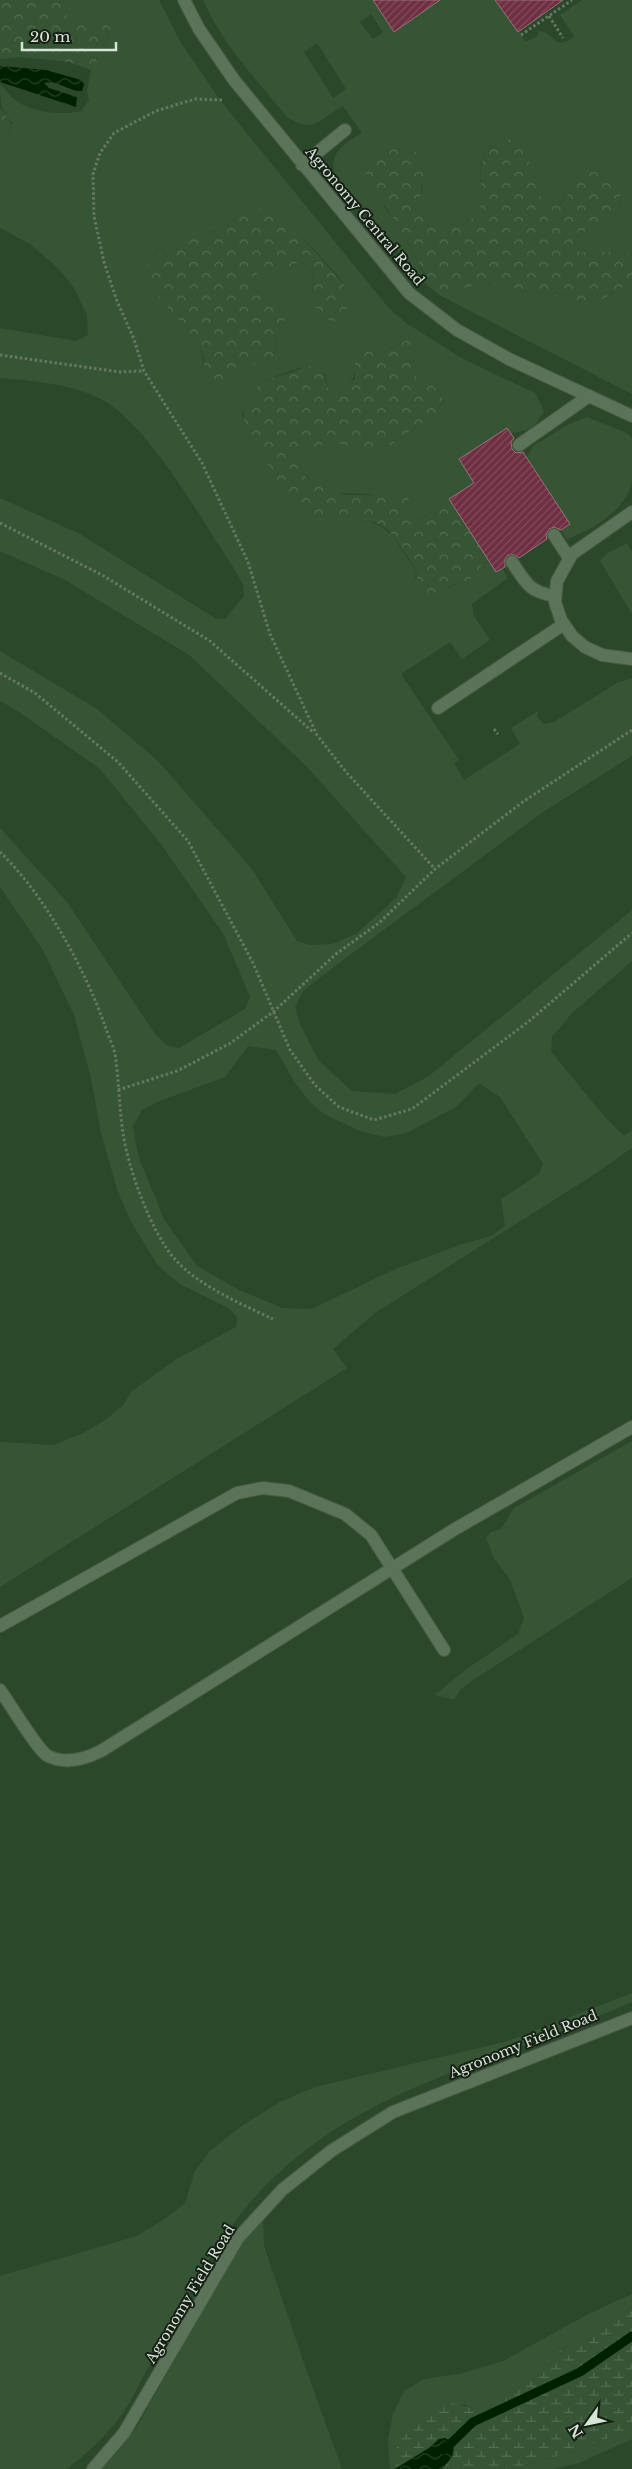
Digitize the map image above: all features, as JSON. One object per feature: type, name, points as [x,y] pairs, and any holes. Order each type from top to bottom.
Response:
[{"type":"street","name":"Agronomy Central Road","points":[[184,0],[215,54],[247,96],[394,276],[421,303],[457,330],[510,360],[632,416]]},
{"type":"street","points":[[302,164],[345,130]]},
{"type":"street","points":[[519,445],[589,396]]},
{"type":"street","points":[[630,519],[601,533],[572,554],[557,581],[555,602],[564,624],[572,636],[585,647],[602,656],[632,659]]},
{"type":"street","points":[[554,535],[570,558]]},
{"type":"street","points":[[512,562],[531,589],[539,593],[555,596]]},
{"type":"street","points":[[438,708],[564,624]]},
{"type":"street","points":[[0,1690],[47,1756],[63,1760],[83,1760],[101,1751],[455,1529],[632,1427]]},
{"type":"street","points":[[0,1626],[214,1505],[237,1493],[264,1488],[289,1491],[345,1514],[371,1535],[444,1650]]},
{"type":"street","name":"Agronomy Field Road","points":[[93,2469],[124,2433],[238,2238],[282,2190],[331,2151],[393,2112],[632,2018]]},
{"type":"path","points":[[521,35],[572,0]]},
{"type":"path","points":[[549,16],[564,38]]},
{"type":"path","points":[[247,96],[220,100],[195,99],[156,112],[114,132],[100,153],[93,174],[94,216],[104,262],[117,301],[134,339],[144,371],[202,462],[248,562],[270,634],[317,735]]},
{"type":"path","points":[[0,355],[120,372],[144,371]]},
{"type":"path","points":[[0,523],[102,575],[210,641],[317,735],[346,772],[435,869]]},
{"type":"path","points":[[0,673],[34,693],[118,762],[188,841],[253,963],[290,1050],[314,1085],[340,1107],[374,1120],[412,1109],[528,1022],[632,933]]},
{"type":"path","points":[[494,729],[498,734]]},
{"type":"path","points":[[118,1090],[177,1071],[229,1044],[273,1012],[336,954],[379,923],[435,869],[524,802],[632,730]]},
{"type":"path","points":[[0,852],[44,906],[94,996],[114,1053],[123,1135],[136,1183],[160,1239],[174,1259],[193,1274],[235,1302],[273,1319]]},
{"type":"shaded area","points":[[0,0],[632,0],[632,2469],[0,2469]]},
{"type":"green space","points":[[0,0],[58,0],[68,17],[76,24],[86,23],[105,15],[113,20],[117,27],[96,54],[97,62],[91,70],[69,62],[21,57],[0,59]]},
{"type":"green space","points":[[58,0],[159,0],[181,43],[220,100],[387,306],[406,323],[465,360],[535,393],[544,411],[535,425],[528,430],[511,433],[507,428],[459,459],[474,483],[420,519],[414,518],[406,509],[409,499],[388,500],[369,494],[339,493],[316,485],[302,472],[299,464],[300,456],[329,441],[370,449],[391,445],[436,414],[443,400],[436,388],[415,376],[413,365],[415,343],[405,340],[380,354],[366,350],[355,360],[355,372],[348,385],[333,394],[329,391],[325,374],[305,366],[265,380],[242,414],[244,422],[293,500],[321,519],[347,518],[369,521],[380,526],[392,535],[416,571],[415,578],[435,586],[448,587],[467,578],[488,559],[496,572],[502,568],[508,578],[472,604],[474,616],[490,640],[462,659],[450,642],[401,674],[459,760],[454,763],[464,780],[520,744],[511,728],[538,711],[537,716],[543,724],[554,722],[617,683],[632,678],[632,756],[543,812],[335,966],[303,991],[295,1007],[299,1022],[319,1061],[352,1091],[395,1094],[429,1076],[632,910],[632,961],[572,1013],[552,1037],[551,1052],[624,1136],[632,1130],[632,1148],[595,1174],[375,1313],[333,1349],[347,1368],[0,1587],[0,1442],[53,1445],[81,1434],[104,1421],[123,1405],[132,1391],[175,1360],[236,1327],[237,1317],[228,1308],[180,1284],[170,1276],[157,1264],[131,1222],[117,1189],[101,1133],[91,1078],[74,1015],[43,950],[0,887],[0,828],[67,902],[155,1034],[166,1045],[179,1048],[245,1009],[250,997],[224,935],[161,844],[100,769],[18,711],[0,701],[0,651],[97,709],[158,761],[252,869],[297,941],[310,945],[332,944],[356,934],[396,898],[406,877],[307,767],[189,655],[65,580],[0,551],[0,498],[78,533],[215,618],[225,619],[244,596],[243,585],[233,567],[172,473],[135,426],[116,409],[85,392],[49,383],[0,378],[0,328],[76,341],[88,335],[87,315],[74,288],[59,269],[30,244],[0,228],[0,127],[4,136],[13,123],[3,110],[0,84],[13,98],[22,104],[38,110],[56,113],[81,111],[89,100],[87,92],[91,70],[97,62],[96,54],[109,38],[95,19],[80,25],[71,22]],"holes":[[[290,223],[337,275],[351,294],[326,320],[315,303],[312,285],[313,271],[301,263],[293,264],[286,273],[261,273],[251,277],[250,286],[281,307],[288,319],[272,329],[277,344],[274,356],[256,363],[228,383],[204,368],[202,356],[190,333],[144,277],[193,240],[204,237],[213,231]],[[248,1046],[276,1050],[295,1083],[310,1102],[324,1114],[357,1130],[384,1137],[404,1134],[455,1108],[479,1083],[500,1097],[543,1164],[539,1174],[501,1199],[505,1226],[491,1236],[459,1245],[393,1270],[312,1309],[282,1308],[239,1290],[197,1266],[164,1219],[138,1155],[133,1126],[142,1110],[157,1102],[225,1077]]]},
{"type":"green space","points":[[203,0],[373,0],[394,32],[440,0],[500,0],[497,3],[526,42],[537,36],[539,31],[545,32],[555,41],[562,43],[574,36],[560,15],[582,0],[632,0],[632,255],[612,252],[580,252],[573,242],[579,235],[616,215],[620,207],[621,195],[577,183],[559,205],[548,206],[537,194],[533,179],[512,138],[491,148],[483,158],[480,168],[482,197],[480,207],[474,216],[462,226],[431,222],[421,205],[423,185],[383,206],[397,222],[424,274],[474,286],[485,283],[582,301],[603,299],[632,282],[632,394],[439,295],[424,282],[334,174],[333,166],[336,154],[344,145],[362,133],[343,106],[311,125],[304,125],[287,117],[230,47]],"holes":[[[371,14],[383,32],[373,39],[360,22]],[[317,43],[346,89],[333,98],[304,52]]]},
{"type":"green space","points":[[0,107],[14,127],[17,135],[10,138],[4,136],[0,127]]},
{"type":"green space","points":[[512,138],[523,141],[538,191],[548,206],[560,205],[577,183],[591,172],[605,173],[612,178],[619,189],[621,201],[617,213],[608,222],[581,233],[573,242],[580,252],[612,252],[632,255],[632,282],[603,299],[582,301],[485,283],[453,291],[438,291],[431,283],[394,218],[369,182],[366,173],[377,155],[397,148],[417,152],[426,163],[421,194],[422,208],[425,215],[431,222],[462,226],[474,217],[480,207],[482,197],[481,168],[484,158],[491,148]]},
{"type":"green space","points":[[257,208],[273,211],[290,223],[352,294],[346,310],[335,321],[321,315],[317,309],[312,286],[313,271],[302,263],[293,264],[286,273],[261,273],[251,277],[250,286],[281,307],[288,319],[272,329],[277,344],[274,356],[256,363],[228,383],[222,384],[208,379],[204,368],[204,357],[187,329],[160,299],[144,277],[148,262],[183,238],[201,237]]},
{"type":"green space","points":[[410,338],[415,343],[413,365],[415,376],[436,388],[443,400],[436,414],[391,445],[370,449],[329,442],[300,456],[300,463],[303,473],[311,481],[342,494],[371,495],[388,499],[392,492],[405,489],[409,499],[406,509],[414,518],[421,519],[449,499],[488,559],[470,579],[444,588],[430,597],[423,596],[421,593],[418,587],[416,571],[388,530],[380,525],[363,520],[321,519],[309,514],[298,505],[276,478],[244,422],[244,411],[249,398],[257,387],[266,380],[306,366],[312,366],[322,372],[333,394],[355,379],[355,360],[359,352],[366,350],[380,354]]},
{"type":"green space","points":[[587,417],[627,433],[632,438],[632,481],[629,491],[616,510],[587,530],[567,539],[561,530],[570,524],[527,457],[533,446],[569,424]]},
{"type":"green space","points":[[627,543],[632,552],[632,614],[600,561],[606,554]]},
{"type":"green space","points":[[632,1441],[632,1578],[470,1682],[460,1690],[454,1700],[435,1695],[465,1670],[518,1634],[524,1618],[510,1579],[495,1560],[486,1538],[491,1532],[501,1529],[514,1508]]},
{"type":"green space","points":[[632,1993],[632,2002],[460,2069],[372,2108],[331,2132],[293,2160],[257,2195],[224,2236],[122,2414],[101,2439],[67,2469],[0,2469],[0,2276],[137,2236],[166,2218],[185,2203],[195,2171],[210,2151],[240,2127],[280,2102],[315,2087],[508,2041]]},
{"type":"green space","points":[[263,2219],[264,2246],[342,2469],[99,2469],[116,2454],[137,2427],[240,2245]]},
{"type":"green space","points":[[632,2294],[632,2310],[560,2351],[497,2405],[481,2410],[463,2404],[406,2434],[396,2447],[396,2468],[390,2469],[388,2440],[393,2414],[404,2391],[424,2379],[459,2374],[503,2361],[590,2313]]},
{"type":"green space","points":[[632,2310],[632,2429],[575,2451],[510,2469],[442,2469],[454,2455],[439,2439],[429,2448],[396,2468],[395,2454],[399,2442],[410,2427],[425,2413],[441,2404],[448,2403],[474,2409],[484,2409],[497,2404],[513,2392],[542,2364],[560,2351]]},
{"type":"green space","points":[[632,2429],[632,2439],[579,2463],[553,2469],[510,2469],[575,2451]]},
{"type":"water","points":[[0,66],[46,70],[81,80],[84,84],[82,91],[73,90],[54,83],[44,83],[49,88],[77,97],[76,107],[0,82]]},
{"type":"water","points":[[445,2438],[452,2442],[454,2450],[452,2457],[442,2469],[395,2469],[429,2448],[439,2439]]},
{"type":"building","points":[[373,0],[440,0],[394,32]]},
{"type":"building","points":[[495,0],[563,0],[518,32]]},
{"type":"building","points":[[507,428],[514,438],[511,442],[512,449],[516,453],[523,452],[570,524],[561,530],[554,527],[549,529],[546,535],[547,539],[519,558],[515,555],[508,555],[505,559],[505,567],[496,572],[449,499],[474,483],[459,459]]},
{"type":"waterway","points":[[444,2450],[473,2422],[580,2372],[632,2336]]}]
